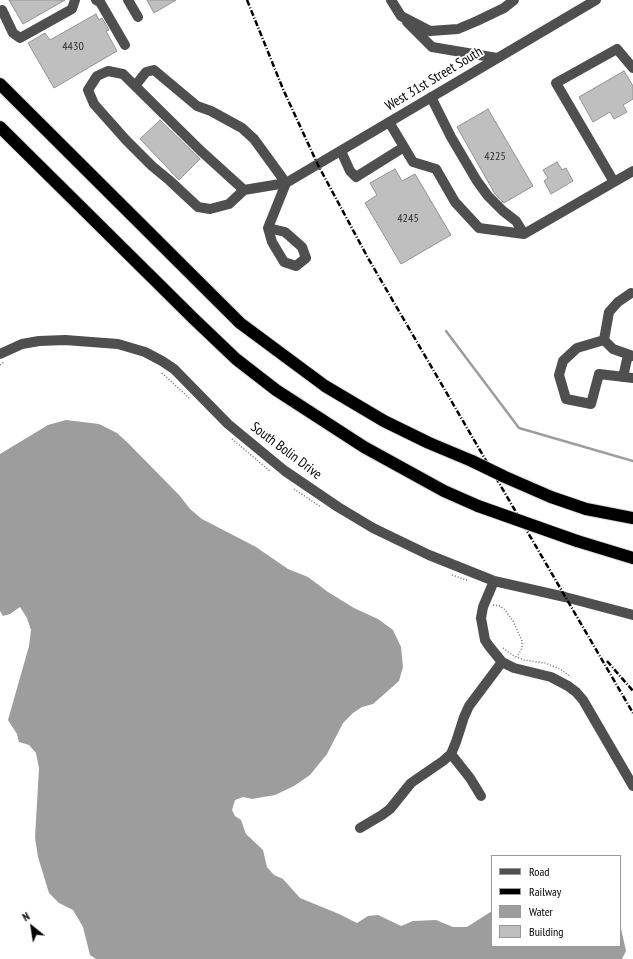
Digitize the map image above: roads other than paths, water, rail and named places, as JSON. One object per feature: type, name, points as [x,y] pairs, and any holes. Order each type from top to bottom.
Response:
[{"type":"highway","points":[[0,84],[240,323],[315,378],[356,405],[384,421],[551,498],[586,509],[633,518]]},
{"type":"highway","points":[[0,127],[188,314],[236,359],[276,390],[364,447],[444,491],[478,506],[577,541],[631,557]]},
{"type":"street","points":[[2,10],[13,33],[20,38],[72,9],[75,0]]},
{"type":"street","points":[[96,0],[100,2],[125,45]]},
{"type":"street","points":[[128,0],[138,17]]},
{"type":"street","points":[[391,0],[401,16],[432,47],[497,58]]},
{"type":"street","points":[[401,16],[430,31],[458,29],[504,8],[514,0]]},
{"type":"street","name":"West 31st Street South","points":[[286,183],[596,0]]},
{"type":"street","points":[[614,182],[556,83],[617,49],[633,68]]},
{"type":"street","points":[[135,86],[146,72],[154,70],[197,106],[211,111],[242,128],[254,139],[286,183]]},
{"type":"street","points":[[244,190],[201,151],[123,74],[108,71],[97,76],[88,90],[94,104],[126,140],[152,166],[198,207],[210,209],[229,204],[244,190],[286,183]]},
{"type":"street","points":[[431,97],[451,137],[477,180],[488,196],[516,221],[524,234]]},
{"type":"street","points":[[389,122],[413,162],[436,169],[455,202],[479,228],[524,234],[633,171]]},
{"type":"street","points":[[341,151],[350,171],[356,177],[404,147]]},
{"type":"street","points":[[268,228],[286,183]]},
{"type":"street","points":[[604,340],[609,312],[618,302],[631,293]]},
{"type":"street","name":"South Bolin Drive","points":[[4,357],[22,344],[39,341],[65,340],[118,344],[145,352],[174,369],[228,424],[285,471],[338,508],[373,528],[429,555],[494,581],[566,597],[633,615]]},
{"type":"street","points":[[604,340],[613,349],[630,355],[628,378],[599,374],[591,404],[566,399],[559,374],[563,361],[577,348],[604,340]]},
{"type":"street","points":[[494,581],[483,607],[481,618],[481,625],[485,640],[502,662],[514,668],[551,677],[576,692],[583,700],[633,786]]},
{"type":"street","points":[[360,828],[386,812],[410,783],[451,754],[469,706],[502,662]]},
{"type":"street","points":[[451,754],[470,778],[481,796]]},
{"type":"water","points":[[66,420],[99,424],[117,433],[180,496],[190,509],[202,519],[256,547],[288,569],[308,577],[328,592],[354,608],[378,619],[393,630],[401,647],[403,667],[399,681],[373,704],[362,707],[353,713],[343,723],[327,754],[310,775],[294,786],[275,795],[252,799],[243,797],[235,800],[232,810],[235,816],[241,820],[246,834],[263,850],[267,867],[274,875],[283,879],[300,898],[357,923],[368,916],[378,915],[401,926],[413,921],[436,920],[453,927],[467,927],[491,912],[491,947],[621,947],[621,928],[626,951],[622,959],[96,959],[90,955],[83,927],[73,910],[59,903],[49,893],[38,857],[35,838],[39,768],[36,753],[29,745],[19,742],[17,734],[8,720],[29,646],[31,630],[27,618],[20,607],[10,614],[3,616],[0,611],[0,454],[48,425]]},
{"type":"waterway","points":[[446,331],[519,428],[633,461]]},
{"type":"railway","points":[[247,0],[283,89],[318,165],[368,258],[633,713]]},
{"type":"railway","points":[[607,661],[633,691]]}]
